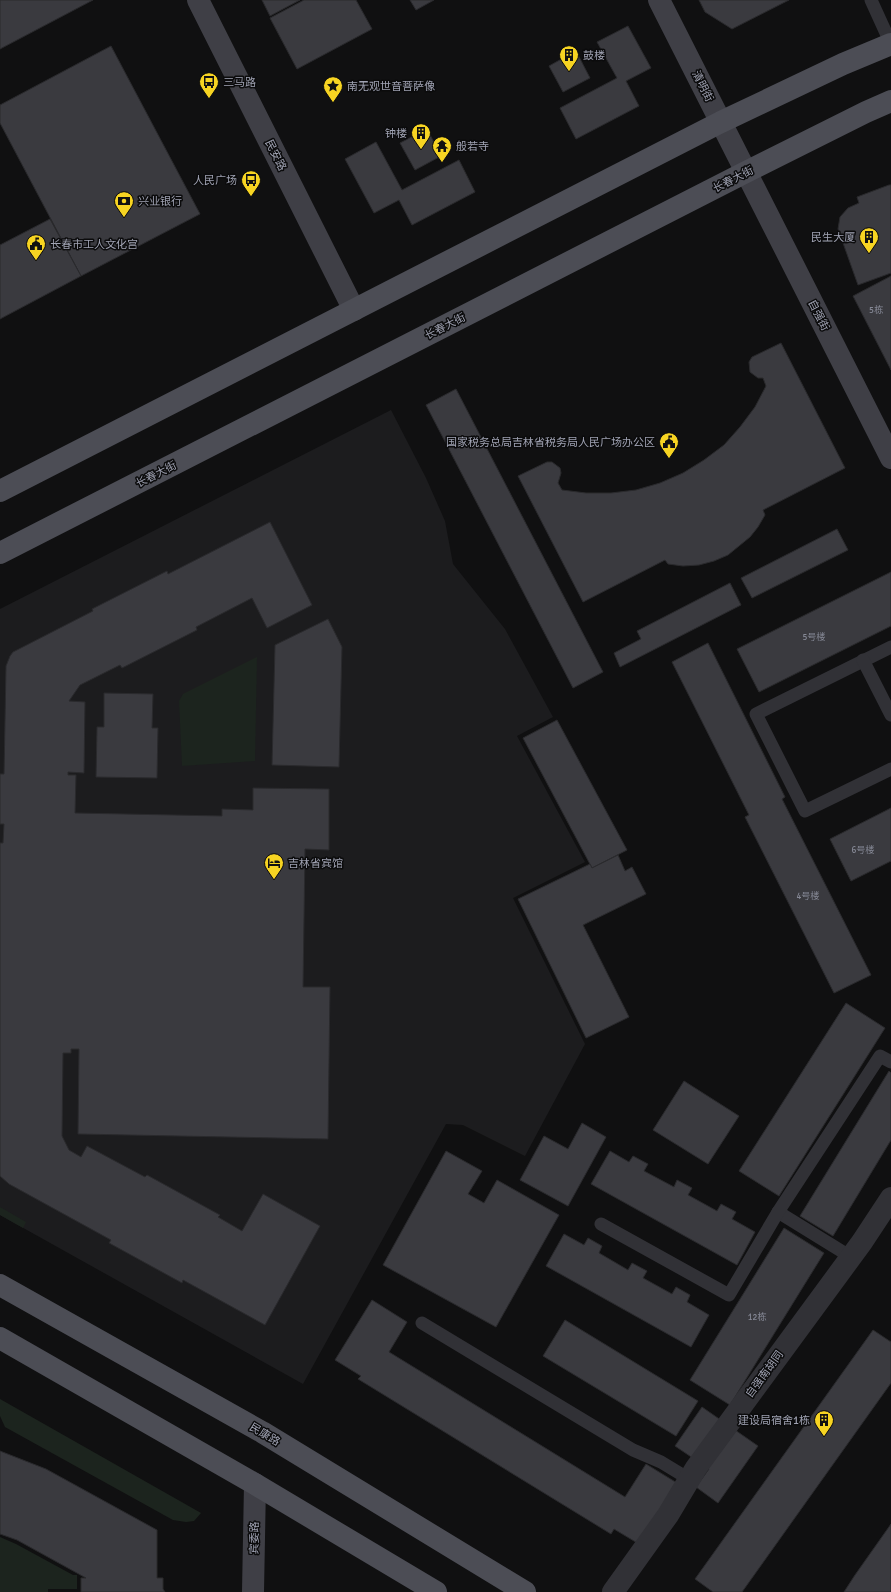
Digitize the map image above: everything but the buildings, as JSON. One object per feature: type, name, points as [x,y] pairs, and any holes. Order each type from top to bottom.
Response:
[{"type":"main road","points":[[0,491],[721,122],[842,64],[891,44]]},
{"type":"main road","name":"长春大街","points":[[0,554],[746,172],[866,112],[891,102]]},
{"type":"main road","name":"民康路","points":[[0,1285],[262,1432],[524,1592]]},
{"type":"main road","points":[[0,1338],[255,1484],[436,1592]]},
{"type":"street","name":"民安路","points":[[198,0],[354,310]]},
{"type":"street","name":"清明街","points":[[659,0],[746,172]]},
{"type":"street","name":"自强街","points":[[746,172],[891,458]]},
{"type":"street","name":"自强南胡同","points":[[613,1592],[668,1515],[690,1479],[750,1393],[851,1257],[891,1198]]},
{"type":"street","name":"宾委路","points":[[253,1592],[255,1484]]},
{"type":"lane","points":[[871,0],[891,44]]},
{"type":"lane","points":[[891,647],[756,714],[806,812],[891,769]]},
{"type":"lane","points":[[864,660],[891,715]]},
{"type":"lane","points":[[600,1224],[729,1295],[778,1212],[880,1056],[891,1062]]},
{"type":"lane","points":[[778,1212],[851,1257]]},
{"type":"lane","points":[[422,1322],[633,1450],[661,1462],[690,1479]]},
{"type":"shaded area","name":"吉林省宾馆","points":[[391,410],[426,478],[445,521],[453,564],[505,629],[553,717],[517,736],[585,862],[513,898],[585,1044],[525,1156],[463,1125],[446,1124],[303,1384],[0,1215],[0,609]]},
{"type":"shaded area","points":[[257,657],[255,761],[182,766],[179,701],[183,694]]},
{"type":"shaded area","points":[[0,1207],[26,1222],[23,1228],[0,1215]]},
{"type":"shaded area","points":[[0,1399],[201,1513],[194,1521],[186,1522],[173,1520],[5,1427],[0,1416]]},
{"type":"shaded area","points":[[0,1537],[73,1575],[77,1575],[77,1589],[48,1589],[48,1592],[0,1592]]},
{"type":"place","name":"鼓楼","points":[[569,72]]},
{"type":"place","name":"三马路","points":[[209,99]]},
{"type":"place","name":"南无观世音菩萨像","points":[[333,103]]},
{"type":"place","name":"钟楼","points":[[421,150]]},
{"type":"place","name":"般若寺","points":[[442,163]]},
{"type":"place","name":"人民广场","points":[[251,197]]},
{"type":"place","name":"兴业银行","points":[[124,218]]},
{"type":"place","name":"民生大厦","points":[[869,254]]},
{"type":"place","name":"长春市工人文化宫","points":[[36,261]]},
{"type":"place","name":"国家税务总局吉林省税务局人民广场办公区","points":[[669,459]]},
{"type":"place","name":"吉林省宾馆","points":[[274,880]]},
{"type":"place","name":"建设局宿舍1栋","points":[[824,1437]]}]
